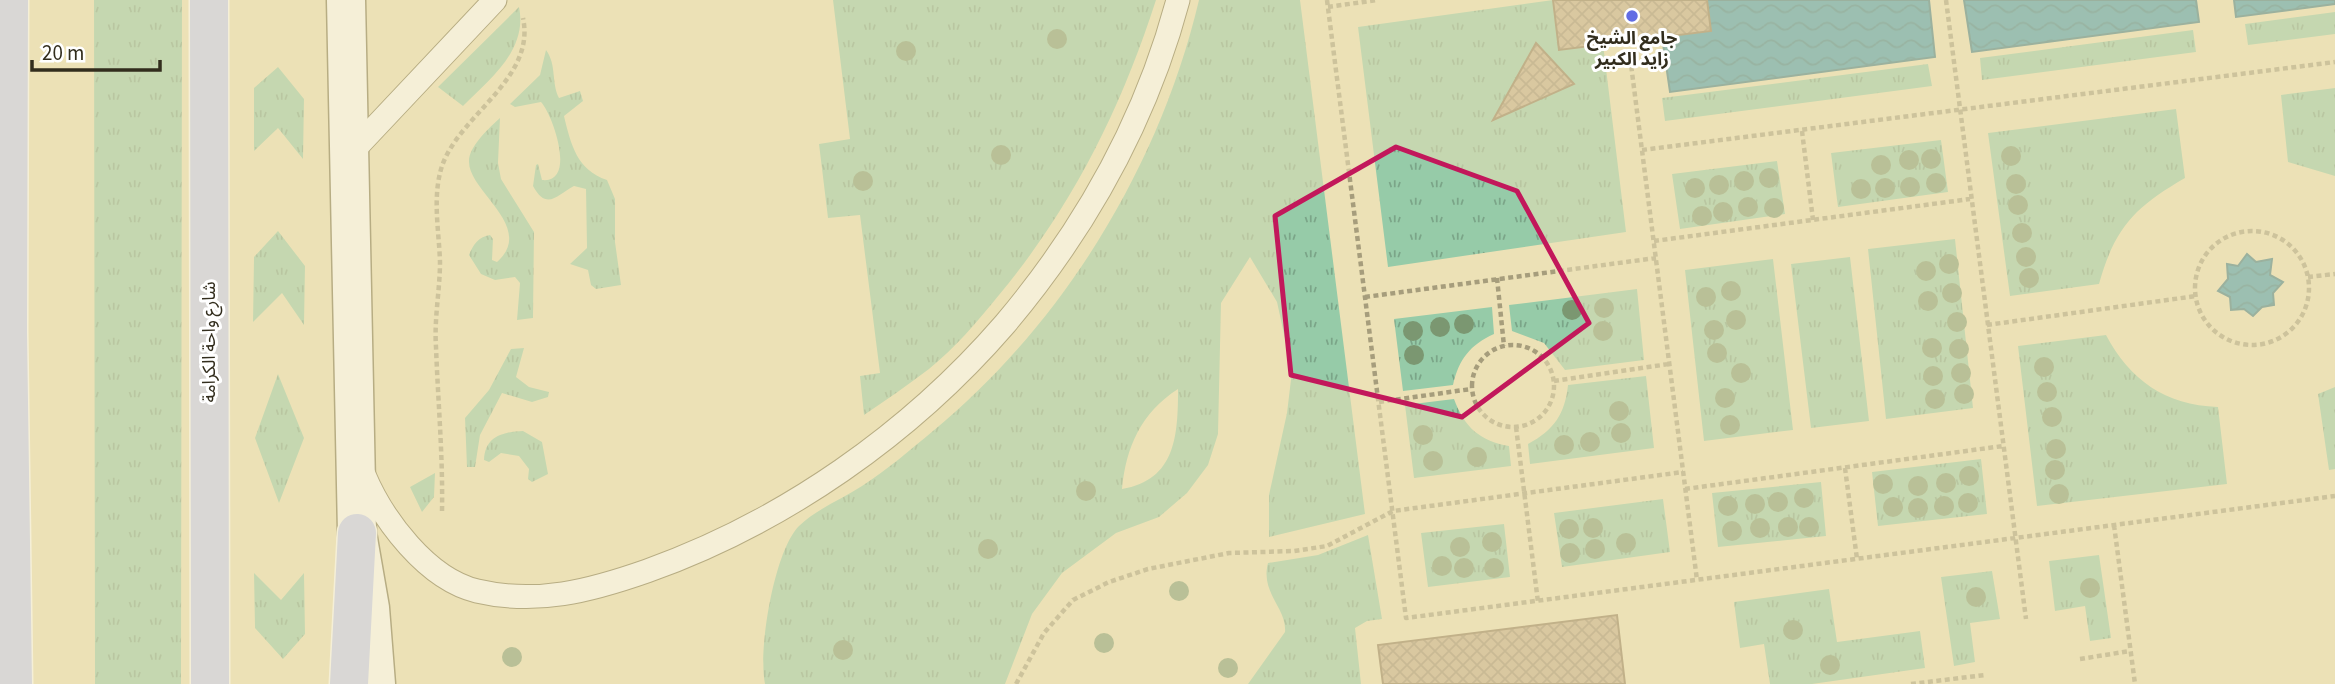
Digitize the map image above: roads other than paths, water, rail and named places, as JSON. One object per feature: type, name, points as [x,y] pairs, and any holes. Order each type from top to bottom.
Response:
[{"type":"highway","points":[[9,0],[4,314],[13,684]]},
{"type":"highway","name":"شارع واحة الكرامة","points":[[209,0],[210,684]]},
{"type":"highway","points":[[349,684],[357,533]]},
{"type":"street","points":[[346,0],[357,533],[370,608],[376,684]]},
{"type":"lane","points":[[348,156],[495,0]]},
{"type":"lane","points":[[355,447],[376,503],[392,527],[412,549],[453,582],[476,591],[524,598],[579,592],[683,558],[755,523],[824,483],[889,435],[949,383],[1004,324],[1053,262],[1103,184],[1134,124],[1164,51],[1178,0]]},
{"type":"water","points":[[1707,0],[1929,0],[1935,57],[1670,92],[1662,37]]},
{"type":"water","points":[[1964,0],[2196,0],[2199,22],[1972,52]]},
{"type":"water","points":[[2234,0],[2335,0],[2335,4],[2236,17]]},
{"type":"water","points":[[2247,254],[2256,262],[2272,259],[2270,275],[2283,282],[2273,293],[2274,305],[2262,307],[2253,316],[2244,309],[2231,310],[2230,297],[2218,291],[2228,279],[2227,264],[2238,266]]},
{"type":"place","name":"جامع الشيخ زايد الكبير","points":[[1632,16]]}]
